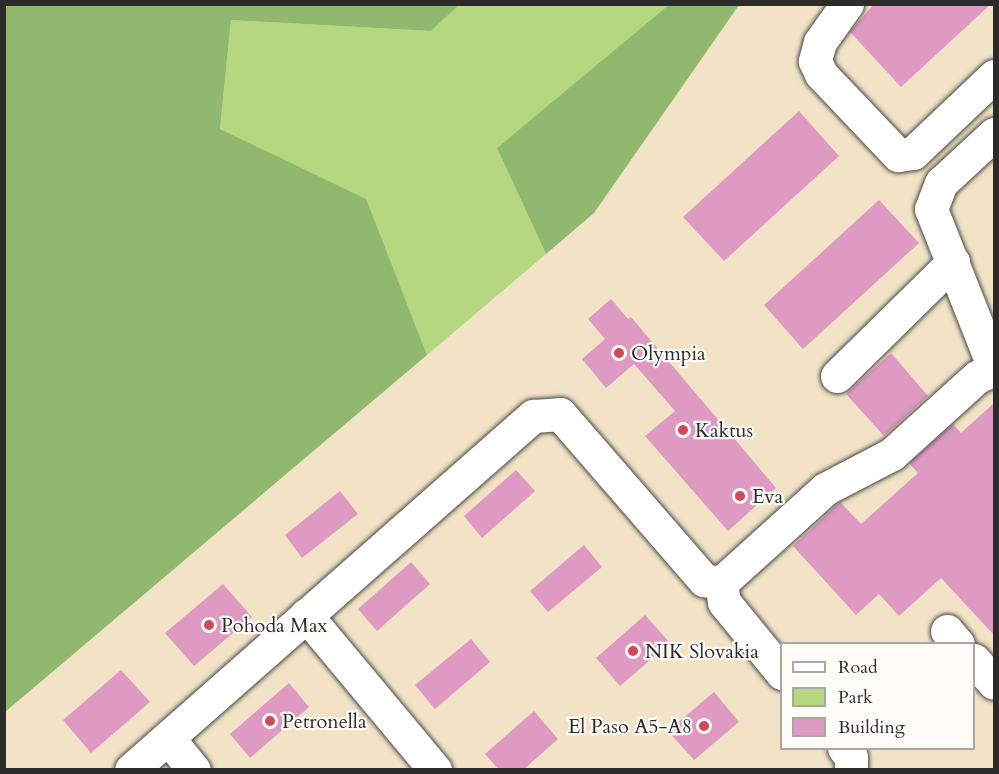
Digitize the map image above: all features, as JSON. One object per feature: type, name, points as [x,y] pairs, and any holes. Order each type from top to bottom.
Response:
[{"type":"street","points":[[846,4],[820,42],[815,61],[821,74],[898,155],[913,153],[994,76]]},
{"type":"street","points":[[720,583],[825,489],[892,454],[977,377],[994,368],[931,209],[941,183],[994,134]]},
{"type":"street","points":[[837,376],[953,262]]},
{"type":"street","points":[[131,770],[533,416],[560,414],[704,580],[720,583]]},
{"type":"street","points":[[720,583],[724,602],[780,671]]},
{"type":"street","points":[[306,615],[435,770]]},
{"type":"street","points":[[975,661],[994,683]]},
{"type":"street","points":[[168,738],[194,770]]},
{"type":"street","points":[[846,750],[851,757],[851,770]]},
{"type":"green space","points":[[5,4],[459,5],[431,31],[231,20],[220,129],[366,199],[427,355],[5,712]]},
{"type":"green space","points":[[670,4],[739,5],[594,213],[546,254],[497,148]]},
{"type":"green space","points":[[459,5],[670,5],[497,148],[546,254],[427,355],[365,199],[220,129],[231,20],[431,31]]},
{"type":"building","points":[[874,4],[991,4],[901,87],[850,32]]},
{"type":"building","points":[[799,111],[839,156],[724,261],[683,217]]},
{"type":"building","points":[[879,200],[919,243],[803,349],[764,305]]},
{"type":"building","points":[[611,299],[628,319],[631,317],[776,488],[728,531],[645,436],[675,411],[634,364],[606,388],[582,359],[605,339],[588,319]]},
{"type":"building","points":[[891,353],[928,396],[884,436],[846,394]]},
{"type":"building","points":[[994,403],[994,635],[941,578],[899,616],[879,594],[856,615],[793,546],[840,502],[861,524],[918,473],[909,463],[953,424],[961,433]]},
{"type":"building","points":[[516,470],[535,491],[482,538],[464,516]]},
{"type":"building","points":[[340,491],[358,514],[302,558],[285,535]]},
{"type":"building","points":[[584,545],[602,567],[548,612],[530,591]]},
{"type":"building","points":[[411,562],[430,584],[377,631],[358,609]]},
{"type":"building","name":"Pohoda Max","points":[[223,584],[252,617],[194,666],[165,633]]},
{"type":"building","name":"NIK Slovakia","points":[[645,615],[670,643],[620,686],[596,658]]},
{"type":"building","points":[[471,639],[490,662],[435,709],[415,685]]},
{"type":"building","points":[[121,670],[150,702],[91,753],[63,720]]},
{"type":"building","name":"Petronella","points":[[289,683],[309,707],[250,758],[230,734]]},
{"type":"building","name":"El Paso A5-A8","points":[[714,692],[739,722],[694,760],[668,731]]},
{"type":"building","points":[[534,711],[558,739],[523,770],[499,770],[485,754]]},
{"type":"place","name":"Olympia","points":[[619,353]]},
{"type":"place","name":"Kaktus","points":[[683,430]]},
{"type":"place","name":"Eva","points":[[740,496]]},
{"type":"place","name":"Pohoda Max","points":[[209,625]]},
{"type":"place","name":"NIK Slovakia","points":[[633,651]]},
{"type":"place","name":"Petronella","points":[[270,721]]},
{"type":"place","name":"El Paso A5-A8","points":[[704,726]]}]
